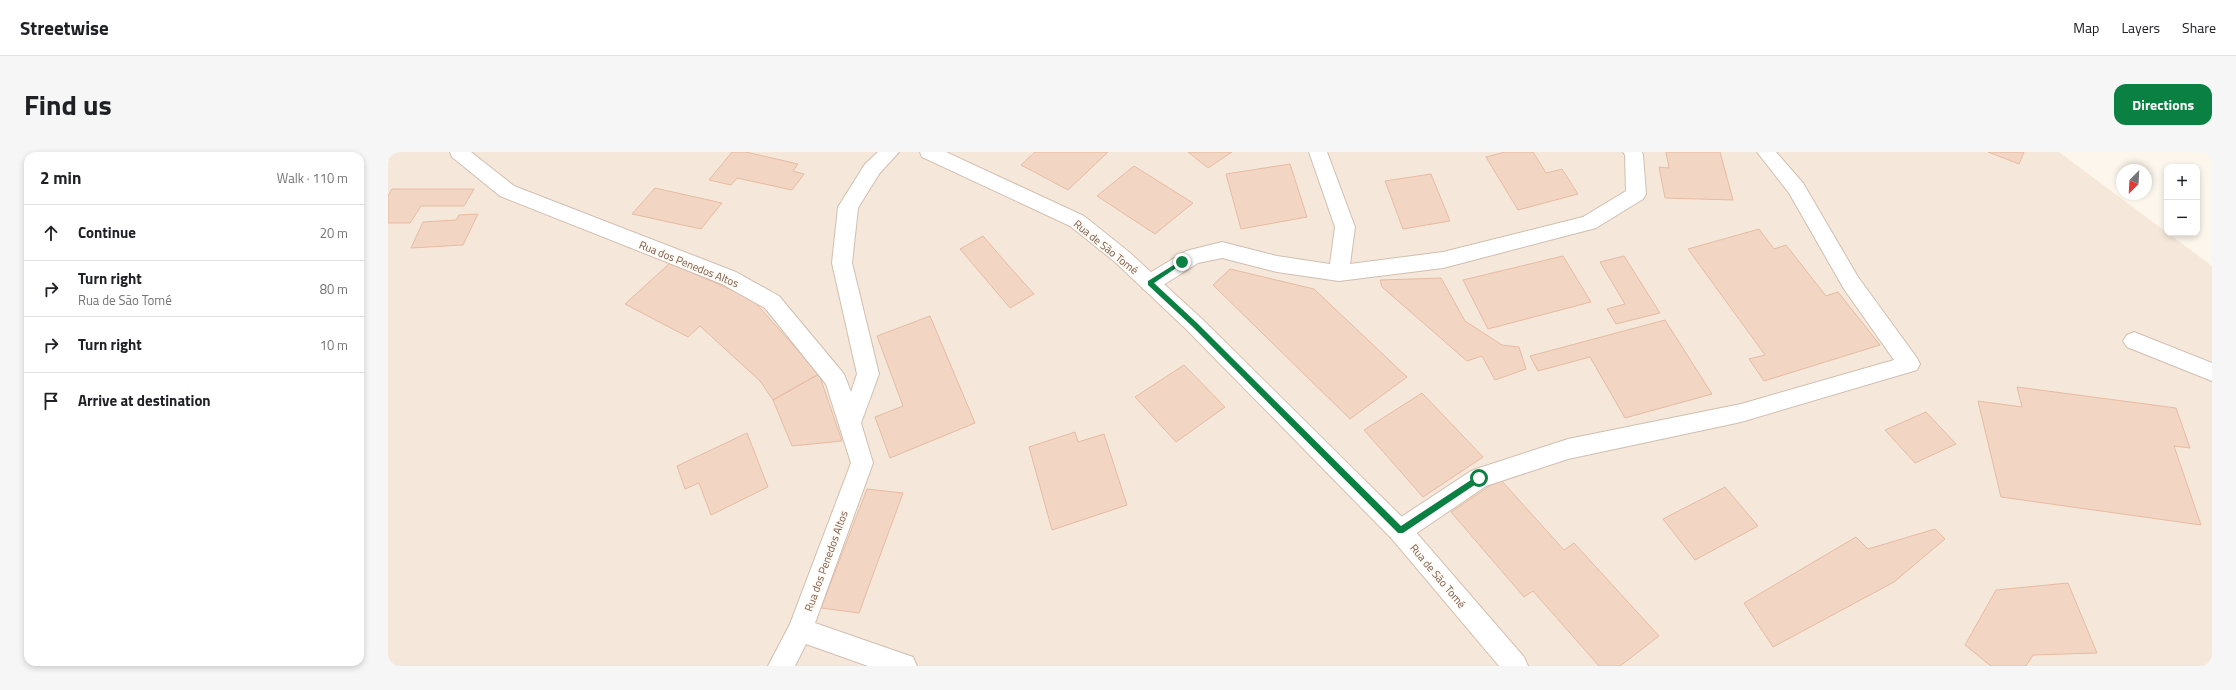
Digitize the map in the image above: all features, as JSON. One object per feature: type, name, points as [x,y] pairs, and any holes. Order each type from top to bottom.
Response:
[{"type":"street","name":"Rua dos Penedos Altos","points":[[459,152],[506,191],[729,278],[772,302],[836,380],[862,463],[800,630],[781,666]]},
{"type":"street","points":[[850,422],[868,374],[842,263],[848,207],[872,169],[890,152]]},
{"type":"street","name":"Rua de São Tomé","points":[[929,152],[1077,221],[1122,257],[1194,324],[1400,530],[1515,666]]},
{"type":"street","points":[[1318,152],[1345,227],[1339,272]]},
{"type":"street","points":[[1150,283],[1193,256],[1222,250],[1276,264],[1339,272],[1443,260],[1589,223],[1636,194],[1634,155],[1632,152]]},
{"type":"street","points":[[1400,530],[1479,478],[1568,449],[1741,413],[1909,364],[1851,283],[1796,188],[1766,152]]},
{"type":"street","points":[[2134,341],[2212,372]]},
{"type":"street","points":[[800,630],[904,666]]},
{"type":"shaded area","points":[[388,152],[2059,152],[2116,194],[2116,200],[2123,200],[2164,230],[2164,236],[2172,236],[2212,266],[2212,666],[388,666]]},
{"type":"building","points":[[732,152],[746,152],[798,164],[793,171],[804,174],[792,190],[737,178],[731,185],[709,180]]},
{"type":"building","points":[[1035,152],[1108,152],[1068,190],[1021,165]]},
{"type":"building","points":[[1188,152],[1232,152],[1208,168]]},
{"type":"building","points":[[1505,152],[1533,152],[1546,173],[1562,169],[1578,194],[1518,210],[1486,157]]},
{"type":"building","points":[[1666,152],[1720,152],[1733,200],[1665,198],[1659,167],[1669,168]]},
{"type":"building","points":[[1988,152],[2024,152],[2019,164]]},
{"type":"building","points":[[1290,164],[1307,217],[1241,229],[1226,174]]},
{"type":"building","points":[[1134,166],[1193,203],[1155,234],[1097,196]]},
{"type":"building","points":[[1431,174],[1450,221],[1403,229],[1385,181]]},
{"type":"building","points":[[655,188],[722,203],[701,229],[632,214]]},
{"type":"building","points":[[392,189],[474,189],[464,206],[421,206],[410,223],[388,223],[388,196]]},
{"type":"building","points":[[478,214],[463,245],[411,248],[423,222],[456,220],[459,215]]},
{"type":"building","points":[[1759,229],[1774,249],[1786,245],[1826,296],[1838,292],[1880,345],[1764,381],[1749,359],[1765,355],[1688,249]]},
{"type":"building","points":[[983,236],[1034,294],[1010,308],[960,249]]},
{"type":"building","points":[[1563,256],[1591,302],[1488,329],[1463,280]]},
{"type":"building","points":[[1624,256],[1660,313],[1616,324],[1607,309],[1625,304],[1600,262]]},
{"type":"building","points":[[670,263],[752,299],[819,374],[773,400],[760,381],[700,326],[688,337],[625,304]]},
{"type":"building","points":[[1230,269],[1314,289],[1407,377],[1350,419],[1213,285]]},
{"type":"building","points":[[1441,278],[1465,321],[1502,345],[1519,347],[1526,369],[1495,380],[1482,356],[1467,361],[1382,287],[1380,280]]},
{"type":"building","points":[[930,316],[975,423],[890,458],[875,417],[903,406],[877,336]]},
{"type":"building","points":[[1665,320],[1712,394],[1625,418],[1590,357],[1538,371],[1530,356]]},
{"type":"building","points":[[1184,365],[1225,407],[1176,442],[1135,397]]},
{"type":"building","points":[[819,374],[842,441],[792,446],[773,400]]},
{"type":"building","points":[[2017,387],[2176,408],[2190,448],[2174,446],[2201,525],[2001,497],[1978,401],[2022,407]]},
{"type":"building","points":[[1422,393],[1483,457],[1423,497],[1364,430]]},
{"type":"building","points":[[1926,412],[1956,444],[1915,463],[1885,430]]},
{"type":"building","points":[[1075,432],[1078,442],[1104,434],[1127,505],[1052,530],[1029,447]]},
{"type":"building","points":[[747,433],[768,487],[711,515],[699,483],[685,489],[677,466]]},
{"type":"building","points":[[1500,479],[1564,550],[1574,543],[1659,636],[1620,666],[1599,666],[1533,591],[1524,597],[1451,512]]},
{"type":"building","points":[[1725,487],[1758,526],[1695,560],[1663,519]]},
{"type":"building","points":[[867,489],[903,493],[859,613],[821,608]]},
{"type":"building","points":[[1935,529],[1945,539],[1894,582],[1773,647],[1744,603],[1856,537],[1868,549]]},
{"type":"building","points":[[2068,583],[2097,653],[2033,655],[2026,666],[1991,666],[1965,645],[1996,590]]},
{"type":"route","points":[[1182,262],[1150,283],[1194,324],[1400,530],[1479,478]]}]
